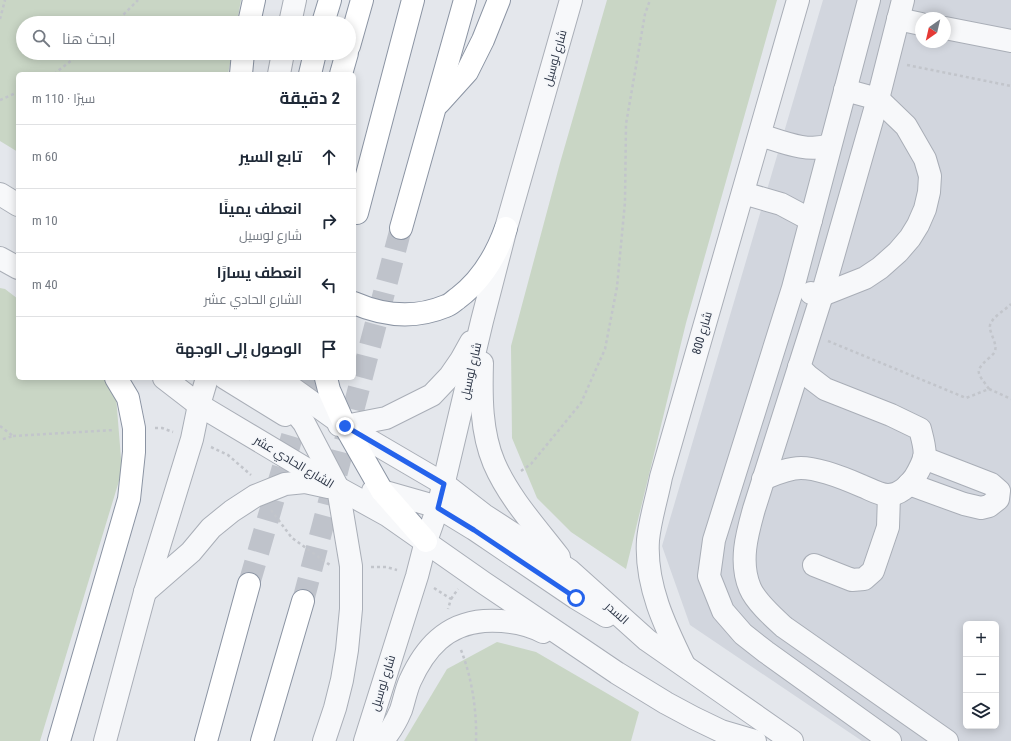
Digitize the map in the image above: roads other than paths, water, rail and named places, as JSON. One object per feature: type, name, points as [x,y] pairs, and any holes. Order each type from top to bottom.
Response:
[{"type":"highway","points":[[251,16],[254,0]]},
{"type":"highway","points":[[325,16],[330,0]]},
{"type":"highway","points":[[356,21],[362,0]]},
{"type":"highway","points":[[357,213],[414,0]]},
{"type":"highway","points":[[401,228],[465,0]]},
{"type":"highway","points":[[436,105],[467,72],[483,40],[500,0]]},
{"type":"highway","points":[[241,72],[242,60]]},
{"type":"highway","points":[[310,72],[313,60]]},
{"type":"highway","points":[[342,72],[345,60]]},
{"type":"highway","points":[[356,304],[368,309],[396,315],[420,313],[447,306],[469,290],[484,272],[496,254],[506,228]]},
{"type":"highway","points":[[59,741],[128,499],[134,452],[134,428],[128,398],[117,380]]},
{"type":"highway","points":[[326,380],[329,390],[345,426],[382,491],[426,541]]},
{"type":"highway","points":[[206,741],[249,584]]},
{"type":"highway","points":[[262,741],[303,601]]},
{"type":"street","points":[[292,16],[295,0]]},
{"type":"street","name":"شارع لوسيل","points":[[365,741],[417,576],[426,541],[438,508],[482,321],[506,228],[571,0]]},
{"type":"street","name":"شارع 800","points":[[684,665],[659,610],[649,576],[648,540],[661,477],[798,0]]},
{"type":"street","points":[[869,0],[793,288],[714,540],[709,576],[723,611],[744,634],[766,652],[890,741]]},
{"type":"street","points":[[915,20],[901,10],[878,99],[822,295],[754,509],[746,538],[744,564],[750,588],[765,610],[784,627],[947,741]]},
{"type":"street","points":[[951,29],[1011,41]]},
{"type":"street","points":[[278,72],[281,60]]},
{"type":"street","points":[[793,288],[822,295],[865,278],[880,268],[898,252],[910,238],[925,209],[929,192],[930,176],[925,159],[906,126],[878,99],[845,90]]},
{"type":"street","points":[[760,135],[799,147],[821,148],[830,145]]},
{"type":"street","points":[[743,193],[781,204],[811,220]]},
{"type":"street","points":[[228,380],[294,420],[304,423],[345,426],[386,418],[432,395],[450,376],[461,360],[482,321]]},
{"type":"street","points":[[482,321],[481,393],[483,422],[494,463],[511,495],[569,570]]},
{"type":"street","points":[[763,479],[782,472],[801,468],[841,477],[880,494],[889,495],[900,492],[909,484],[923,463],[926,449],[920,428],[892,415],[825,389],[799,367]]},
{"type":"street","name":"الشارع الحادي عشر","points":[[167,380],[199,405],[338,488],[387,515],[426,541]]},
{"type":"street","points":[[105,741],[145,592],[192,439],[199,405],[206,380]]},
{"type":"street","points":[[262,380],[292,408],[304,423],[338,488],[351,566],[351,609],[342,680],[335,708],[324,741]]},
{"type":"street","points":[[281,380],[345,426],[444,484]]},
{"type":"street","points":[[909,484],[964,504],[981,508],[989,506],[998,499],[999,491],[991,484],[924,458]]},
{"type":"street","points":[[145,592],[192,552],[212,528],[232,511],[255,496],[285,484],[304,482],[338,488],[382,491],[438,508],[474,530],[576,598],[647,640]]},
{"type":"street","name":"السدر","points":[[444,484],[484,515],[569,570],[647,640],[792,741]]},
{"type":"street","points":[[814,565],[852,580],[864,579],[873,571],[888,527],[889,495]]},
{"type":"street","points":[[727,500],[754,509]]},
{"type":"street","points":[[426,541],[484,583],[617,673],[666,703],[721,731],[755,741]]},
{"type":"street","points":[[382,741],[401,710],[410,682],[420,662],[432,644],[452,630],[474,622],[492,620],[510,621],[532,627],[617,673]]},
{"type":"street","points":[[694,718],[706,717],[711,715],[716,710],[720,698],[714,686]]},
{"type":"tunnel","points":[[303,601],[401,228]]},
{"type":"tunnel","points":[[249,584],[308,380]]}]
